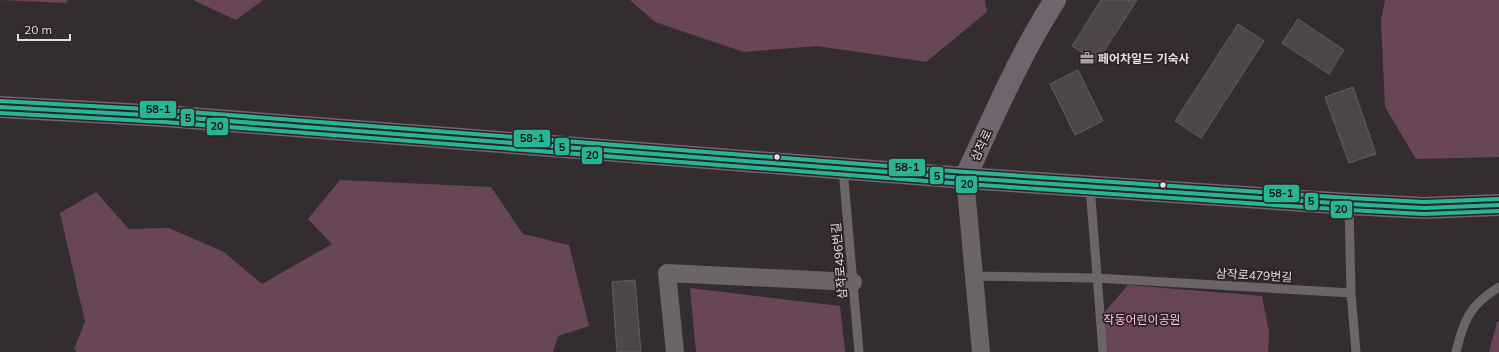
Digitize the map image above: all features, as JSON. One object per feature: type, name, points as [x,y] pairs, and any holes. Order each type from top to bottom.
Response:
[{"type":"street","name":"삼작로","points":[[965,178],[1022,56],[1055,0]]},
{"type":"street","points":[[0,107],[164,116],[965,178],[1090,185],[1349,204],[1424,208],[1499,205]]},
{"type":"street","points":[[965,178],[981,352]]},
{"type":"street","points":[[675,352],[667,273],[853,282]]},
{"type":"lane","name":"삼작로496번길","points":[[843,168],[859,352]]},
{"type":"lane","points":[[1090,185],[1096,278],[1103,352]]},
{"type":"lane","points":[[1349,204],[1351,293],[1356,352]]},
{"type":"lane","name":"삼작로479번길","points":[[974,276],[1096,278],[1351,293]]},
{"type":"lane","points":[[1456,352],[1463,327],[1476,304],[1499,287]]},
{"type":"green space","points":[[0,0],[68,0],[66,3]]},
{"type":"green space","points":[[193,0],[263,0],[236,20]]},
{"type":"green space","points":[[630,0],[985,0],[987,12],[926,62],[817,46],[744,52],[655,22]]},
{"type":"green space","points":[[1385,0],[1499,0],[1499,157],[1416,159],[1385,107],[1381,20]]},
{"type":"green space","points":[[340,180],[491,187],[523,234],[569,245],[589,326],[558,336],[553,352],[77,352],[74,349],[85,322],[60,213],[96,192],[129,229],[169,228],[224,252],[262,284],[332,244],[308,219]]},
{"type":"green space","name":"작동어린이공원","points":[[1128,285],[1262,296],[1269,332],[1268,352],[1108,352],[1104,313]]},
{"type":"green space","points":[[690,288],[840,306],[845,352],[696,352]]},
{"type":"green space","points":[[1499,321],[1499,352],[1489,352],[1497,322]]},
{"type":"building","points":[[1101,0],[1137,0],[1097,62],[1072,46]]},
{"type":"building","points":[[1298,19],[1344,50],[1329,74],[1282,43]]},
{"type":"building","points":[[1238,24],[1264,41],[1201,138],[1175,121]]},
{"type":"building","points":[[1078,70],[1103,121],[1075,135],[1050,84]]},
{"type":"building","points":[[1353,87],[1376,154],[1349,163],[1325,97]]},
{"type":"building","points":[[635,280],[641,352],[617,352],[612,282]]},
{"type":"transit line","name":"58-1","points":[[0,101],[164,110],[965,172],[1349,198],[1424,202],[1499,199]]},
{"type":"transit line","name":"5","points":[[0,107],[164,116],[965,178],[1349,204],[1424,208],[1499,205]]},
{"type":"transit line","name":"20","points":[[0,113],[164,122],[965,184],[1349,210],[1424,214],[1499,211]]},
{"type":"place","name":"페어차일드 기숙사","points":[[1087,58]]}]
